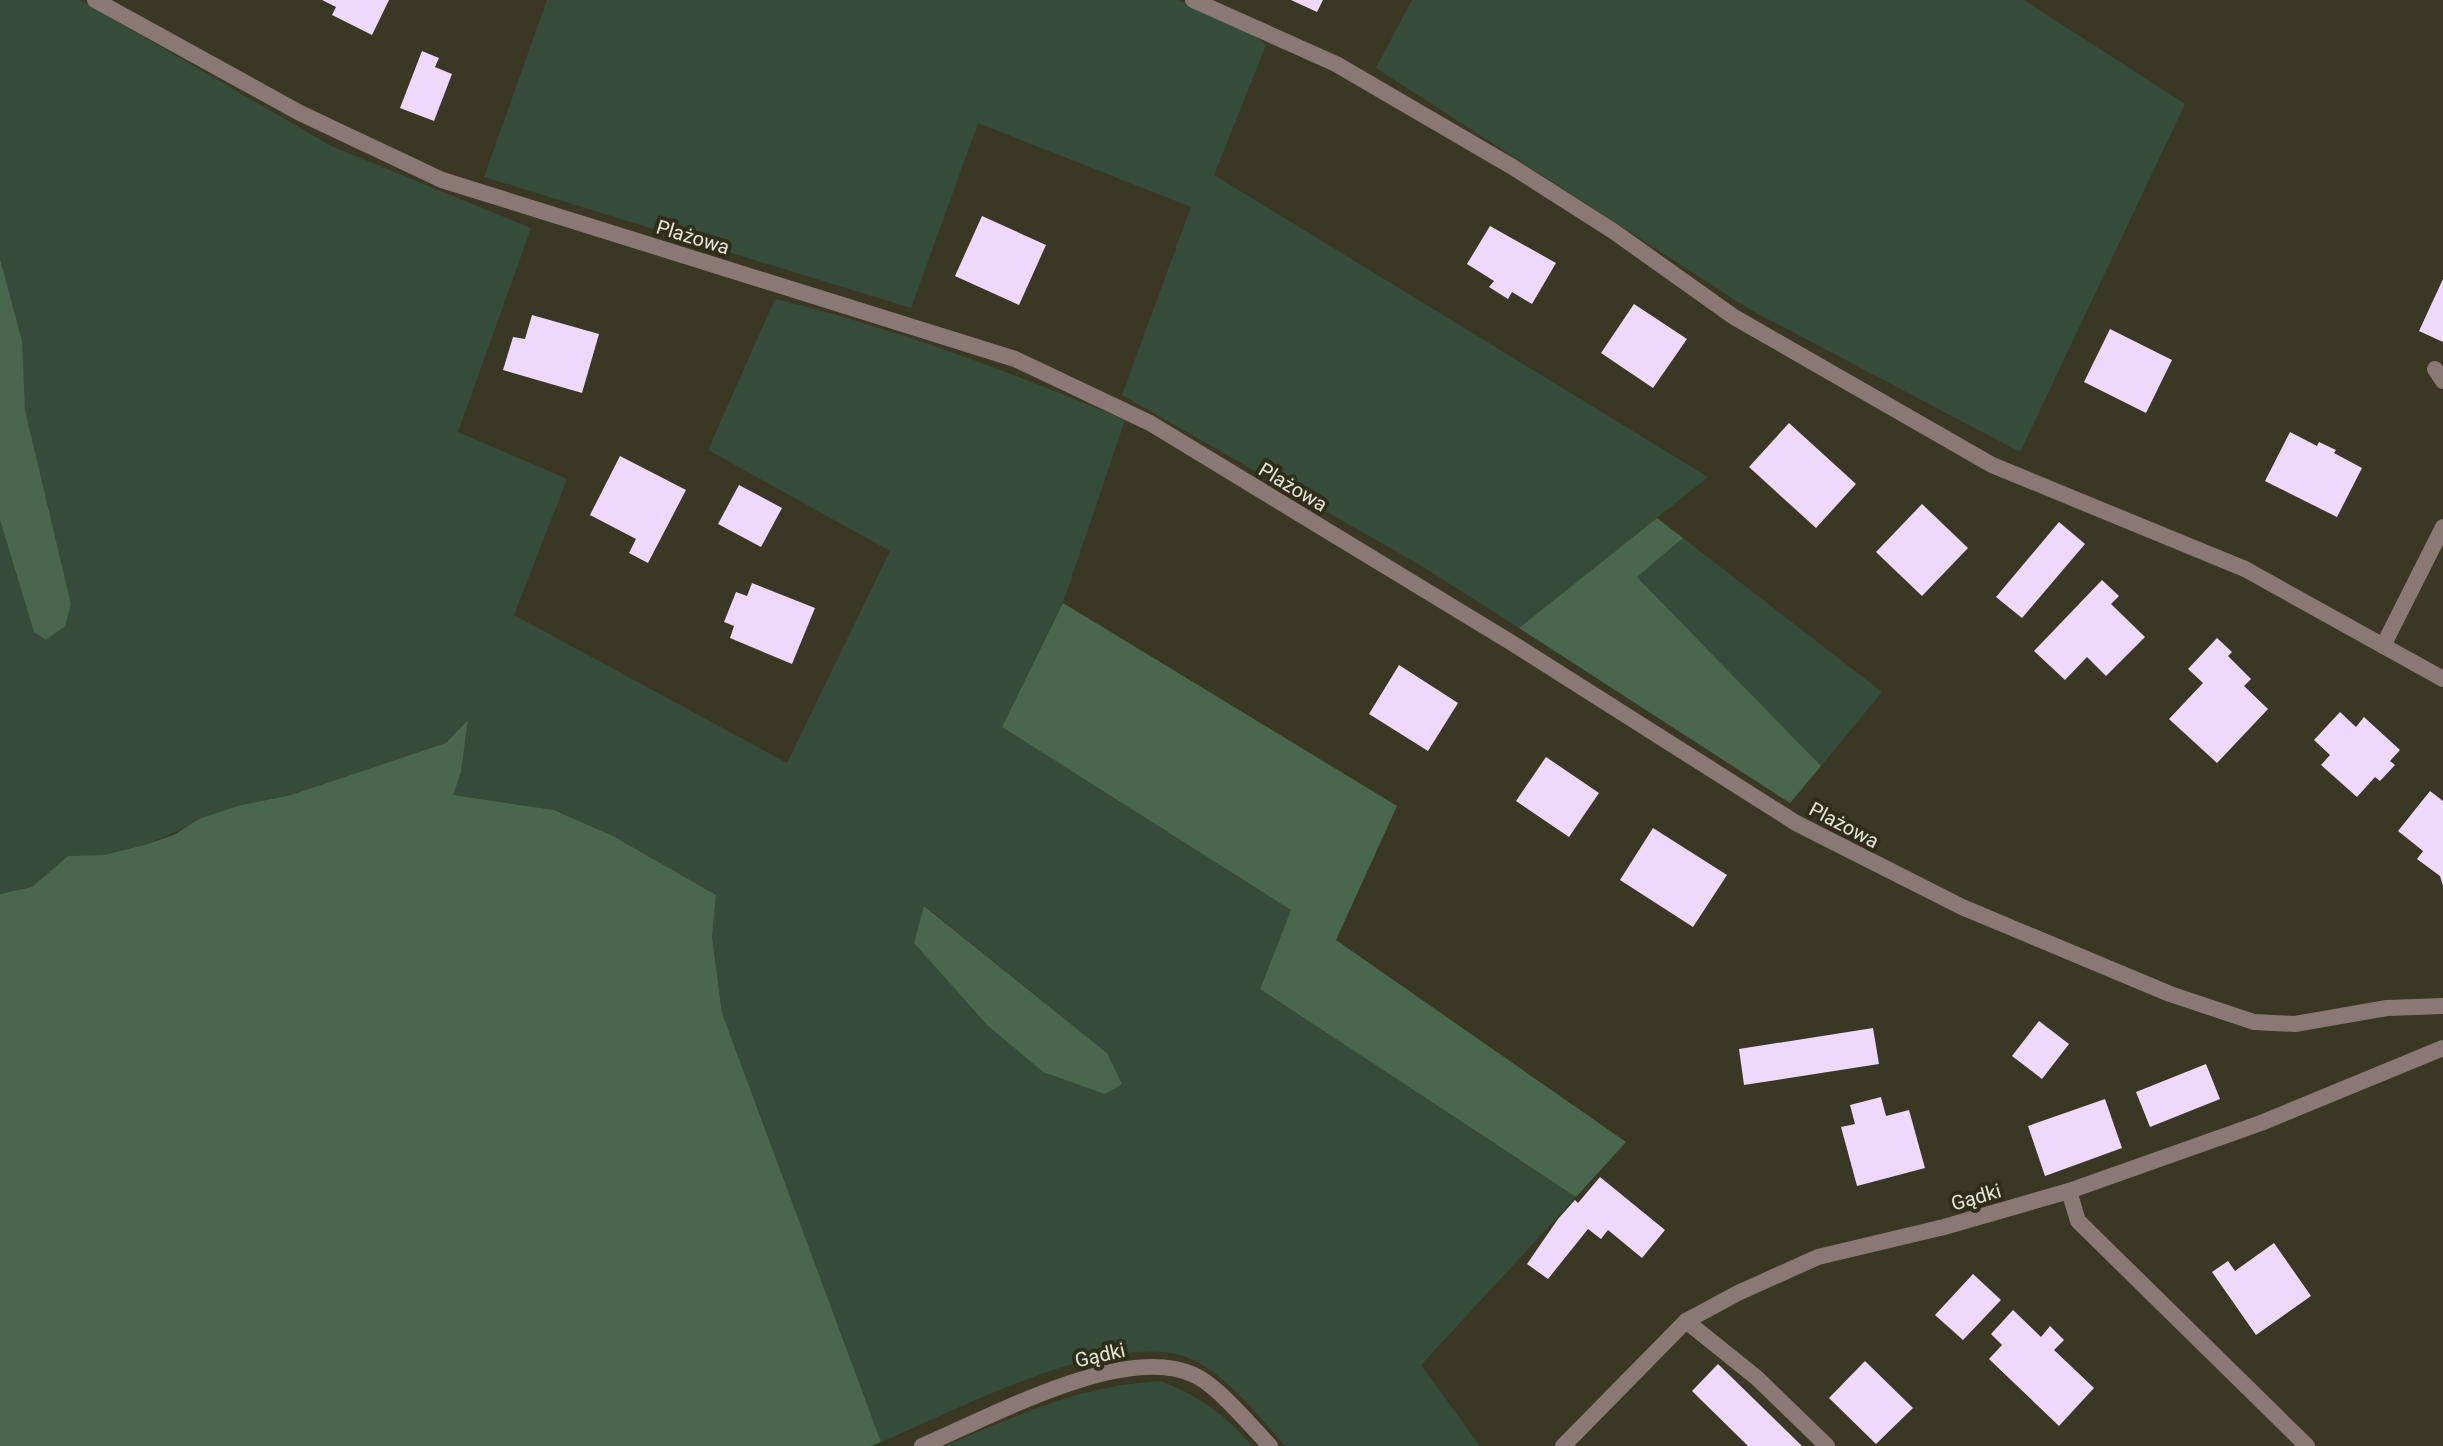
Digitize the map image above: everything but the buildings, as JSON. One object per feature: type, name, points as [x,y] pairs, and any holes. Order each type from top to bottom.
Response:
[{"type":"street","name":"Plażowa","points":[[95,0],[300,113],[442,180],[1015,359],[1150,423],[1512,643],[1796,823],[1962,907],[2170,994],[2254,1022],[2295,1024],[2387,1008],[2443,1006]]},
{"type":"street","points":[[1193,0],[1336,64],[1484,150],[1613,231],[1734,317],[1992,465],[2245,569],[2443,679]]},
{"type":"street","points":[[2383,646],[2443,527]]},
{"type":"street","name":"Gądki","points":[[1563,1446],[1686,1321],[1818,1257],[1944,1227],[2069,1191],[2261,1123],[2443,1048]]},
{"type":"street","points":[[2069,1191],[2078,1221],[2307,1446]]},
{"type":"street","points":[[1686,1321],[1757,1378],[1827,1446]]},
{"type":"street","name":"Gądki","points":[[922,1446],[1079,1379],[1143,1366],[1194,1375],[1241,1414],[1270,1446]]},
{"type":"green space","points":[[0,0],[80,0],[331,146],[531,228],[458,432],[567,479],[514,615],[787,763],[890,551],[708,450],[775,299],[865,323],[952,352],[1125,420],[1063,603],[1002,727],[1291,910],[1260,989],[1576,1197],[1421,1365],[1480,1446],[1285,1446],[1238,1393],[1210,1370],[1180,1355],[1146,1351],[1109,1355],[1028,1379],[881,1442],[722,1013],[712,937],[716,895],[613,836],[554,810],[452,795],[461,772],[468,721],[447,743],[291,795],[241,805],[144,845],[104,855],[68,856],[32,887],[0,894],[0,520],[34,632],[71,604],[25,410],[9,295],[0,259]],"holes":[[[925,906],[1107,1053],[1043,1072],[987,1025],[914,943]]]},
{"type":"green space","points":[[547,0],[1178,0],[1246,28],[1266,45],[1214,175],[1708,477],[1519,628],[1420,565],[1122,395],[1191,207],[978,123],[911,308],[484,177]]},
{"type":"green space","points":[[1412,0],[2024,0],[2185,104],[2020,452],[1749,309],[1376,68]]},
{"type":"green space","points":[[0,259],[22,341],[25,410],[71,604],[65,626],[46,640],[34,632],[0,520]]},
{"type":"green space","points":[[1657,518],[1683,538],[1637,577],[1821,766],[1790,803],[1519,628]]},
{"type":"green space","points":[[1683,538],[1882,692],[1821,766],[1637,577]]},
{"type":"green space","points":[[1063,603],[1397,806],[1336,940],[1626,1142],[1576,1197],[1260,989],[1291,910],[1002,727]]},
{"type":"green space","points":[[468,720],[461,772],[453,795],[554,810],[613,836],[716,895],[712,937],[722,1013],[881,1442],[871,1446],[0,1446],[0,894],[32,887],[68,856],[104,855],[144,845],[174,835],[199,819],[241,805],[291,795],[446,743]]},
{"type":"green space","points":[[924,906],[1107,1053],[1122,1084],[1105,1094],[1043,1072],[987,1025],[914,943]]},
{"type":"green space","points":[[1161,1381],[1211,1408],[1252,1446],[945,1446],[1076,1395]]}]
